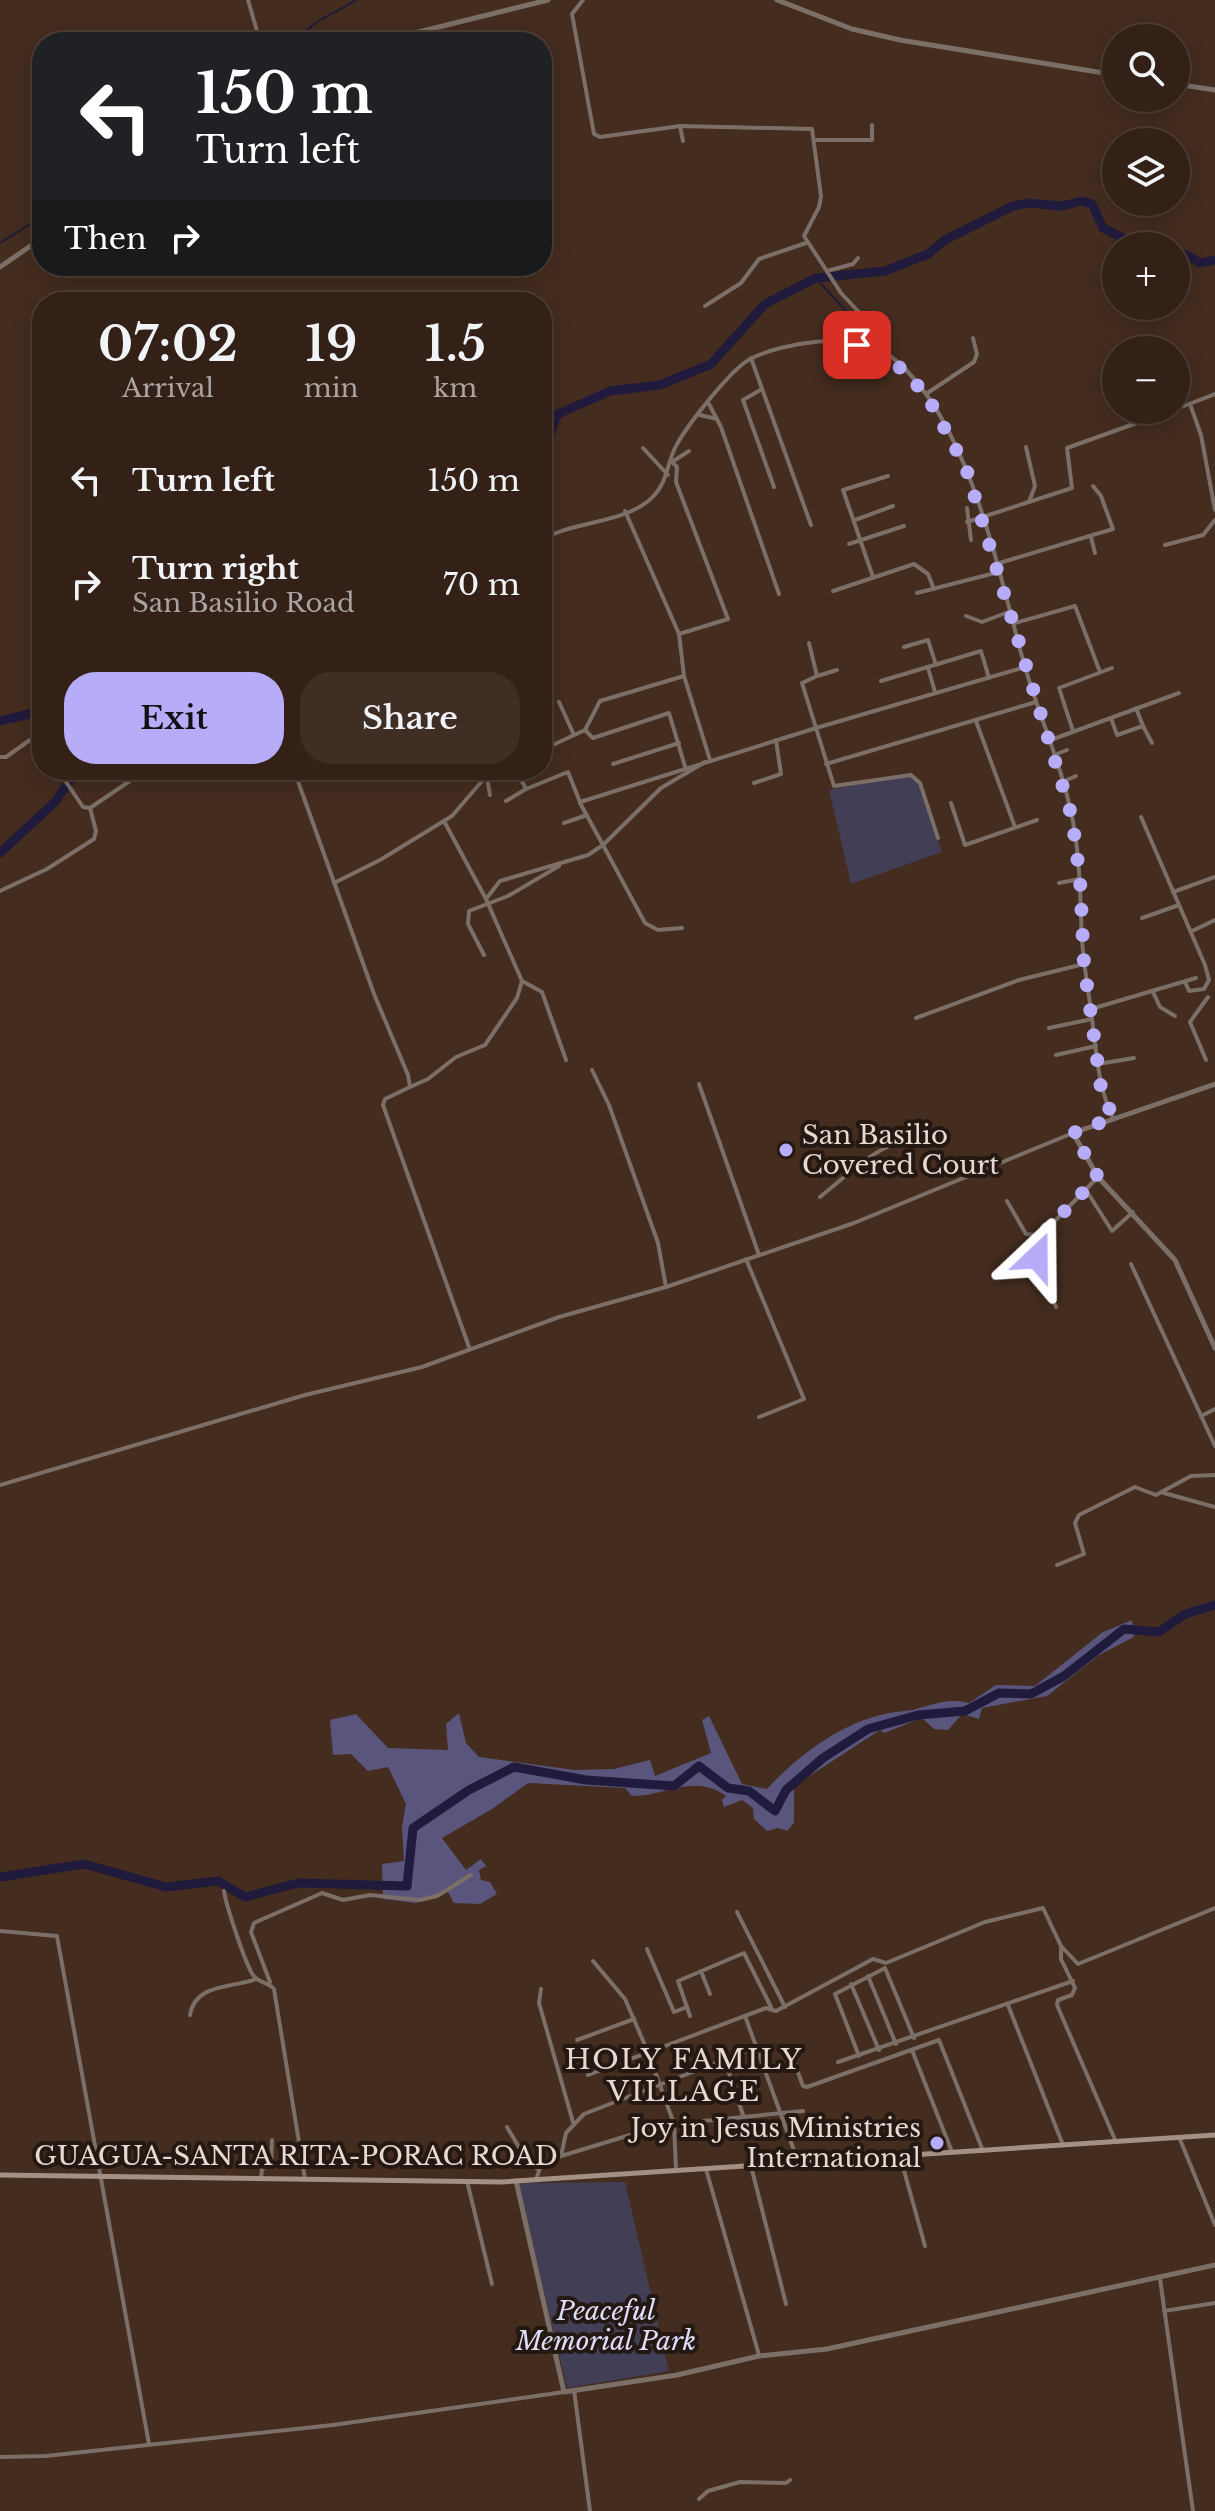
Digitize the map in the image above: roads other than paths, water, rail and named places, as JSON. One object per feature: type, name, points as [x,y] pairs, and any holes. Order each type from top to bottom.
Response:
[{"type":"main road","name":"GUAGUA-SANTA RITA-PORAC ROAD","points":[[0,2175],[516,2181],[799,2165],[1215,2135]]},
{"type":"street","points":[[248,0],[258,32]]},
{"type":"street","points":[[418,32],[548,0]]},
{"type":"street","points":[[583,0],[572,14],[594,134],[600,137],[680,126],[808,128],[816,140],[821,196],[819,207],[804,230],[806,243],[835,286],[880,335],[882,350]]},
{"type":"street","points":[[777,0],[852,29],[900,40],[1102,73]]},
{"type":"street","points":[[1190,86],[1215,90]]},
{"type":"street","points":[[816,140],[872,140],[872,125]]},
{"type":"street","points":[[680,126],[683,141]]},
{"type":"street","points":[[705,306],[741,283],[759,259],[806,243]]},
{"type":"street","points":[[0,267],[32,245]]},
{"type":"street","points":[[828,273],[853,264],[858,258]]},
{"type":"street","points":[[926,394],[974,362],[977,354],[973,338]]},
{"type":"street","points":[[552,535],[647,502],[668,475],[678,443],[751,358],[819,339],[882,350],[926,394],[966,468],[1072,817],[1080,879],[1084,964],[1102,1095],[1113,1118]]},
{"type":"street","points":[[751,358],[811,525]]},
{"type":"street","points":[[762,389],[743,400],[774,487]]},
{"type":"street","points":[[1215,394],[1190,404],[1201,435],[1215,510]]},
{"type":"street","points":[[709,404],[718,420],[779,594]]},
{"type":"street","points":[[700,415],[718,420]]},
{"type":"street","points":[[967,522],[1072,488],[1067,448],[1135,424]]},
{"type":"street","points":[[1026,447],[1035,486],[1028,504]]},
{"type":"street","points":[[643,448],[668,475]]},
{"type":"street","points":[[672,462],[689,451]]},
{"type":"street","points":[[672,462],[677,467],[676,482],[728,619],[679,634]]},
{"type":"street","points":[[873,577],[863,540],[843,490],[888,476]]},
{"type":"street","points":[[996,564],[1115,532],[1101,496],[1093,486]]},
{"type":"street","points":[[855,520],[893,506]]},
{"type":"street","points":[[967,508],[971,540]]},
{"type":"street","points":[[625,511],[679,634],[684,676],[708,760]]},
{"type":"street","points":[[1165,545],[1203,535],[1215,520]]},
{"type":"street","points":[[849,544],[904,526]]},
{"type":"street","points":[[1091,537],[1095,553]]},
{"type":"street","points":[[833,591],[917,565],[928,574],[934,589]]},
{"type":"street","points":[[917,593],[996,573]]},
{"type":"street","points":[[1014,623],[1075,606],[1100,672]]},
{"type":"street","points":[[966,616],[982,622],[1009,612]]},
{"type":"street","points":[[904,647],[928,640],[936,665]]},
{"type":"street","points":[[809,643],[817,676]]},
{"type":"street","points":[[881,681],[981,651],[989,678]]},
{"type":"street","points":[[580,802],[686,766],[1025,667]]},
{"type":"street","points":[[928,668],[935,693]]},
{"type":"street","points":[[1073,731],[1059,688],[1112,668]]},
{"type":"street","points":[[837,670],[802,683],[826,764],[837,787],[906,773],[915,777],[924,793],[938,838]]},
{"type":"street","points":[[552,745],[585,730],[600,701],[684,676]]},
{"type":"street","points":[[1048,741],[1179,693]]},
{"type":"street","points":[[559,702],[574,735]]},
{"type":"street","points":[[826,764],[1036,702]]},
{"type":"street","points":[[1136,708],[1152,743]]},
{"type":"street","points":[[585,730],[593,738],[668,712],[687,773]]},
{"type":"street","points":[[1111,718],[1117,735],[1143,726]]},
{"type":"street","points":[[976,721],[1015,827]]},
{"type":"street","points":[[754,783],[781,774],[776,740]]},
{"type":"street","points":[[0,757],[6,757],[32,742]]},
{"type":"street","points":[[613,764],[679,743]]},
{"type":"street","points":[[1053,755],[1067,750]]},
{"type":"street","points":[[484,955],[466,919],[469,911],[487,901],[508,896],[564,863],[603,845],[661,788],[708,760]]},
{"type":"street","points":[[552,777],[566,771],[645,923],[658,930],[682,928]]},
{"type":"street","points":[[1062,782],[1076,776]]},
{"type":"street","points":[[65,780],[83,807],[90,808],[131,780]]},
{"type":"street","points":[[298,780],[410,1087]]},
{"type":"street","points":[[334,883],[380,860],[444,821],[485,780]]},
{"type":"street","points":[[487,780],[490,795]]},
{"type":"street","points":[[521,780],[526,789]]},
{"type":"street","points":[[506,801],[546,780]]},
{"type":"street","points":[[951,803],[965,845],[1037,820]]},
{"type":"street","points":[[0,891],[47,869],[94,839],[96,831],[90,808]]},
{"type":"street","points":[[564,823],[587,815]]},
{"type":"street","points":[[1141,817],[1209,976],[1204,989],[1208,997]]},
{"type":"street","points":[[444,821],[487,901],[522,981],[542,992],[566,1060]]},
{"type":"street","points":[[487,901],[500,881],[564,863]]},
{"type":"street","points":[[1173,892],[1215,877]]},
{"type":"street","points":[[1059,883],[1080,879]]},
{"type":"street","points":[[1142,918],[1179,905]]},
{"type":"street","points":[[1191,931],[1215,920]]},
{"type":"street","points":[[916,1018],[1019,980],[1084,964]]},
{"type":"street","points":[[1091,1009],[1196,978]]},
{"type":"street","points":[[469,1347],[383,1105],[385,1099],[428,1079],[456,1057],[485,1045],[517,998],[522,981]]},
{"type":"street","points":[[1185,982],[1189,991],[1204,989]]},
{"type":"street","points":[[1153,992],[1160,1007],[1175,1016]]},
{"type":"street","points":[[1208,997],[1215,998]]},
{"type":"street","points":[[1206,1060],[1190,1022],[1208,997]]},
{"type":"street","points":[[1049,1028],[1092,1019]]},
{"type":"street","points":[[1056,1055],[1096,1046]]},
{"type":"street","points":[[1098,1064],[1134,1058]]},
{"type":"street","points":[[592,1070],[609,1105],[658,1243],[666,1287]]},
{"type":"street","points":[[699,1084],[759,1255]]},
{"type":"street","points":[[0,1485],[305,1395],[422,1367],[469,1347],[666,1287],[833,1230],[1073,1133],[1215,1084]]},
{"type":"street","points":[[1073,1133],[1098,1177],[1175,1260],[1215,1348]]},
{"type":"street","points":[[820,1197],[860,1162],[892,1144],[912,1137],[928,1137]]},
{"type":"street","points":[[1007,1201],[1026,1234],[1036,1235],[1046,1230],[1098,1177]]},
{"type":"street","points":[[1086,1190],[1112,1231],[1133,1212]]},
{"type":"street","points":[[1036,1235],[1040,1270],[1056,1307]]},
{"type":"street","points":[[746,1259],[804,1399],[759,1417]]},
{"type":"street","points":[[1131,1264],[1215,1446]]},
{"type":"street","points":[[1201,1416],[1215,1409]]},
{"type":"street","points":[[1057,1565],[1084,1554],[1075,1523],[1079,1515],[1135,1487],[1156,1495],[1182,1480],[1215,1475]]},
{"type":"street","points":[[1164,1493],[1215,1507]]},
{"type":"street","points":[[305,2179],[270,1985],[251,1932],[254,1923],[322,1893],[343,1900],[370,1895],[420,1900],[437,1896],[471,1875]]},
{"type":"street","points":[[224,1891],[227,1911],[235,1922],[256,1979]]},
{"type":"street","points":[[690,2016],[678,1981],[708,1971],[744,1953],[774,2011],[873,1959],[886,1963],[946,1935],[1024,1910],[1043,1908],[1061,1946],[1078,1964],[1215,1908]]},
{"type":"street","points":[[737,1912],[785,2007]]},
{"type":"street","points":[[0,1931],[57,1936],[149,2444]]},
{"type":"street","points":[[1061,1946],[1065,1966],[1073,1981],[1072,1995],[1056,2002],[1116,2142]]},
{"type":"street","points":[[647,1949],[674,2012],[687,2007]]},
{"type":"street","points":[[1065,1966],[1071,1960]]},
{"type":"street","points":[[593,1961],[620,1991],[648,2052],[674,2124],[676,2170]]},
{"type":"street","points":[[859,2056],[835,1996],[851,1984],[887,1968],[914,2038]]},
{"type":"street","points":[[701,1971],[710,1994]]},
{"type":"street","points":[[868,1976],[896,2044]]},
{"type":"street","points":[[190,2015],[197,1998],[216,1987],[232,1988],[256,1979],[270,1985]]},
{"type":"street","points":[[838,2062],[1073,1981]]},
{"type":"street","points":[[851,1984],[879,2050]]},
{"type":"street","points":[[541,1989],[539,2003],[573,2122]]},
{"type":"street","points":[[1008,2004],[1063,2145]]},
{"type":"street","points":[[588,2075],[771,2007]]},
{"type":"street","points":[[745,2016],[799,2165]]},
{"type":"street","points":[[577,2040],[634,2019]]},
{"type":"street","points":[[793,2059],[805,2087],[939,2040],[983,2151]]},
{"type":"street","points":[[561,2156],[564,2137],[573,2122],[590,2111],[757,2047]]},
{"type":"street","points":[[912,2050],[952,2153]]},
{"type":"street","points":[[725,2061],[744,2118]]},
{"type":"street","points":[[536,2179],[539,2169],[561,2156],[674,2124],[803,2111]]},
{"type":"street","points":[[507,2127],[529,2164],[539,2169]]},
{"type":"street","points":[[1179,2137],[1215,2225]]},
{"type":"street","points":[[261,2178],[262,2169],[271,2165],[272,2140]]},
{"type":"street","points":[[887,2165],[903,2167],[925,2246]]},
{"type":"street","points":[[751,2166],[786,2304]]},
{"type":"street","points":[[706,2169],[759,2356]]},
{"type":"street","points":[[467,2181],[492,2284]]},
{"type":"street","points":[[516,2181],[564,2392]]},
{"type":"street","points":[[0,2457],[333,2425],[677,2375],[759,2356],[827,2349],[1215,2265]]},
{"type":"street","points":[[1160,2279],[1193,2511]]},
{"type":"street","points":[[1164,2311],[1215,2303]]},
{"type":"street","points":[[574,2390],[590,2511]]},
{"type":"street","points":[[699,2499],[724,2485],[786,2483],[790,2480]]},
{"type":"waterway","points":[[305,32],[356,0]]},
{"type":"waterway","points":[[552,428],[558,414],[610,391],[660,385],[711,364],[765,304],[816,278],[885,271],[928,254],[945,240],[1013,206],[1027,203],[1062,206],[1082,201],[1092,204],[1103,228],[1111,232]]},
{"type":"waterway","points":[[0,243],[32,223]]},
{"type":"waterway","points":[[1190,257],[1200,263],[1215,260]]},
{"type":"waterway","points":[[816,278],[876,344]]},
{"type":"waterway","points":[[0,721],[32,713]]},
{"type":"waterway","points":[[0,853],[55,802],[70,780]]},
{"type":"waterway","points":[[0,1877],[84,1864],[166,1887],[218,1881],[245,1897],[298,1883],[407,1886],[413,1828],[469,1790],[514,1767],[586,1780],[674,1786],[699,1766],[728,1788],[749,1791],[775,1811],[786,1790],[823,1758],[868,1729],[918,1715],[965,1711],[999,1693],[1031,1694],[1064,1676],[1124,1629],[1159,1632],[1185,1614],[1215,1605]]},
{"type":"place","name":"San Basilio Covered Court","points":[[786,1150]]},
{"type":"place","name":"Joy in Jesus Ministries International","points":[[937,2143]]},
{"type":"district","name":"HOLY FAMILY VILLAGE","points":[[684,2075]]},
{"type":"park label","name":"Peaceful Memorial Park","points":[[606,2326]]}]
